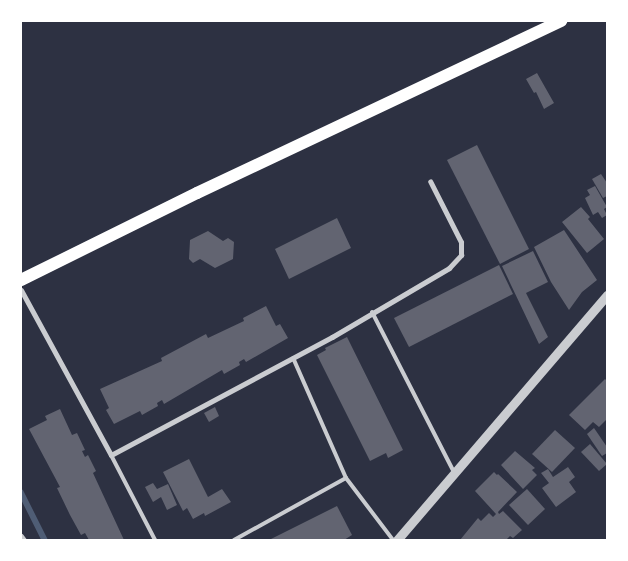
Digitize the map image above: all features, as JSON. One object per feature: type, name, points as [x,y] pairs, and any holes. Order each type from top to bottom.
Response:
[{"type":"highway","points":[[21,280],[214,185],[561,21]]},
{"type":"street","points":[[21,290],[110,455],[293,358],[449,268],[460,255],[461,242],[430,181]]},
{"type":"street","points":[[397,540],[607,295]]},
{"type":"street","points":[[21,536],[24,540]]},
{"type":"lane","points":[[372,312],[454,472]]},
{"type":"lane","points":[[293,358],[346,478],[393,540]]},
{"type":"lane","points":[[110,455],[155,540]]},
{"type":"lane","points":[[234,540],[346,478]]},
{"type":"building","points":[[537,73],[554,103],[544,109],[536,92],[534,93],[526,79]]},
{"type":"building","points":[[477,145],[529,249],[500,264],[447,160]]},
{"type":"building","points":[[601,174],[607,183],[607,196],[603,198],[592,179]]},
{"type":"building","points":[[595,186],[607,207],[604,209],[607,215],[602,218],[598,212],[593,215],[585,198],[590,195],[587,190]]},
{"type":"building","points":[[581,207],[604,239],[587,253],[562,222]]},
{"type":"building","points":[[337,218],[351,248],[289,279],[275,249]]},
{"type":"building","points":[[564,230],[597,280],[582,292],[569,310],[551,282],[534,247]]},
{"type":"building","points":[[208,231],[223,241],[228,238],[234,242],[233,259],[215,268],[200,259],[193,263],[189,259],[190,240]]},
{"type":"building","points":[[533,251],[548,282],[526,293],[548,337],[539,344],[502,266]]},
{"type":"building","points":[[499,265],[513,294],[409,347],[394,318]]},
{"type":"building","points":[[266,306],[276,326],[280,324],[288,338],[246,362],[244,359],[239,362],[240,365],[224,374],[222,370],[164,404],[162,400],[157,403],[158,406],[142,415],[140,411],[114,424],[106,410],[109,408],[100,389],[162,361],[161,358],[206,334],[208,338],[244,321],[243,318]]},
{"type":"building","points":[[347,337],[403,450],[388,458],[386,453],[370,461],[317,355],[326,350],[325,348]]},
{"type":"building","points":[[605,379],[607,381],[607,419],[599,427],[593,422],[585,430],[569,415]]},
{"type":"building","points":[[215,407],[219,416],[209,422],[204,413]]},
{"type":"building","points":[[60,409],[72,435],[77,433],[85,450],[82,451],[85,457],[88,455],[96,471],[93,473],[124,540],[89,540],[85,533],[81,535],[70,515],[57,488],[60,487],[29,429],[47,420],[45,416]]},
{"type":"building","points":[[594,428],[607,447],[607,453],[602,456],[587,434]]},
{"type":"building","points":[[555,430],[575,448],[552,472],[532,454]]},
{"type":"building","points":[[590,444],[607,464],[599,471],[581,452]]},
{"type":"building","points":[[515,451],[535,468],[532,470],[537,475],[523,489],[501,465]]},
{"type":"building","points":[[189,459],[208,497],[222,489],[231,502],[205,516],[204,513],[193,519],[187,508],[183,511],[163,472]]},
{"type":"building","points":[[568,467],[575,477],[569,482],[576,492],[556,507],[542,488],[549,483],[541,473],[548,469],[553,477]]},
{"type":"building","points":[[494,472],[517,492],[498,512],[499,514],[503,511],[522,530],[513,538],[510,536],[506,540],[460,540],[478,518],[481,521],[489,513],[493,517],[496,514],[475,491]]},
{"type":"building","points":[[153,483],[157,489],[168,484],[177,505],[167,510],[161,497],[153,502],[145,487]]},
{"type":"building","points":[[527,489],[545,509],[528,525],[509,505]]},
{"type":"building","points":[[337,506],[352,535],[344,540],[269,540]]},
{"type":"waterway","points":[[21,492],[45,540]]}]
